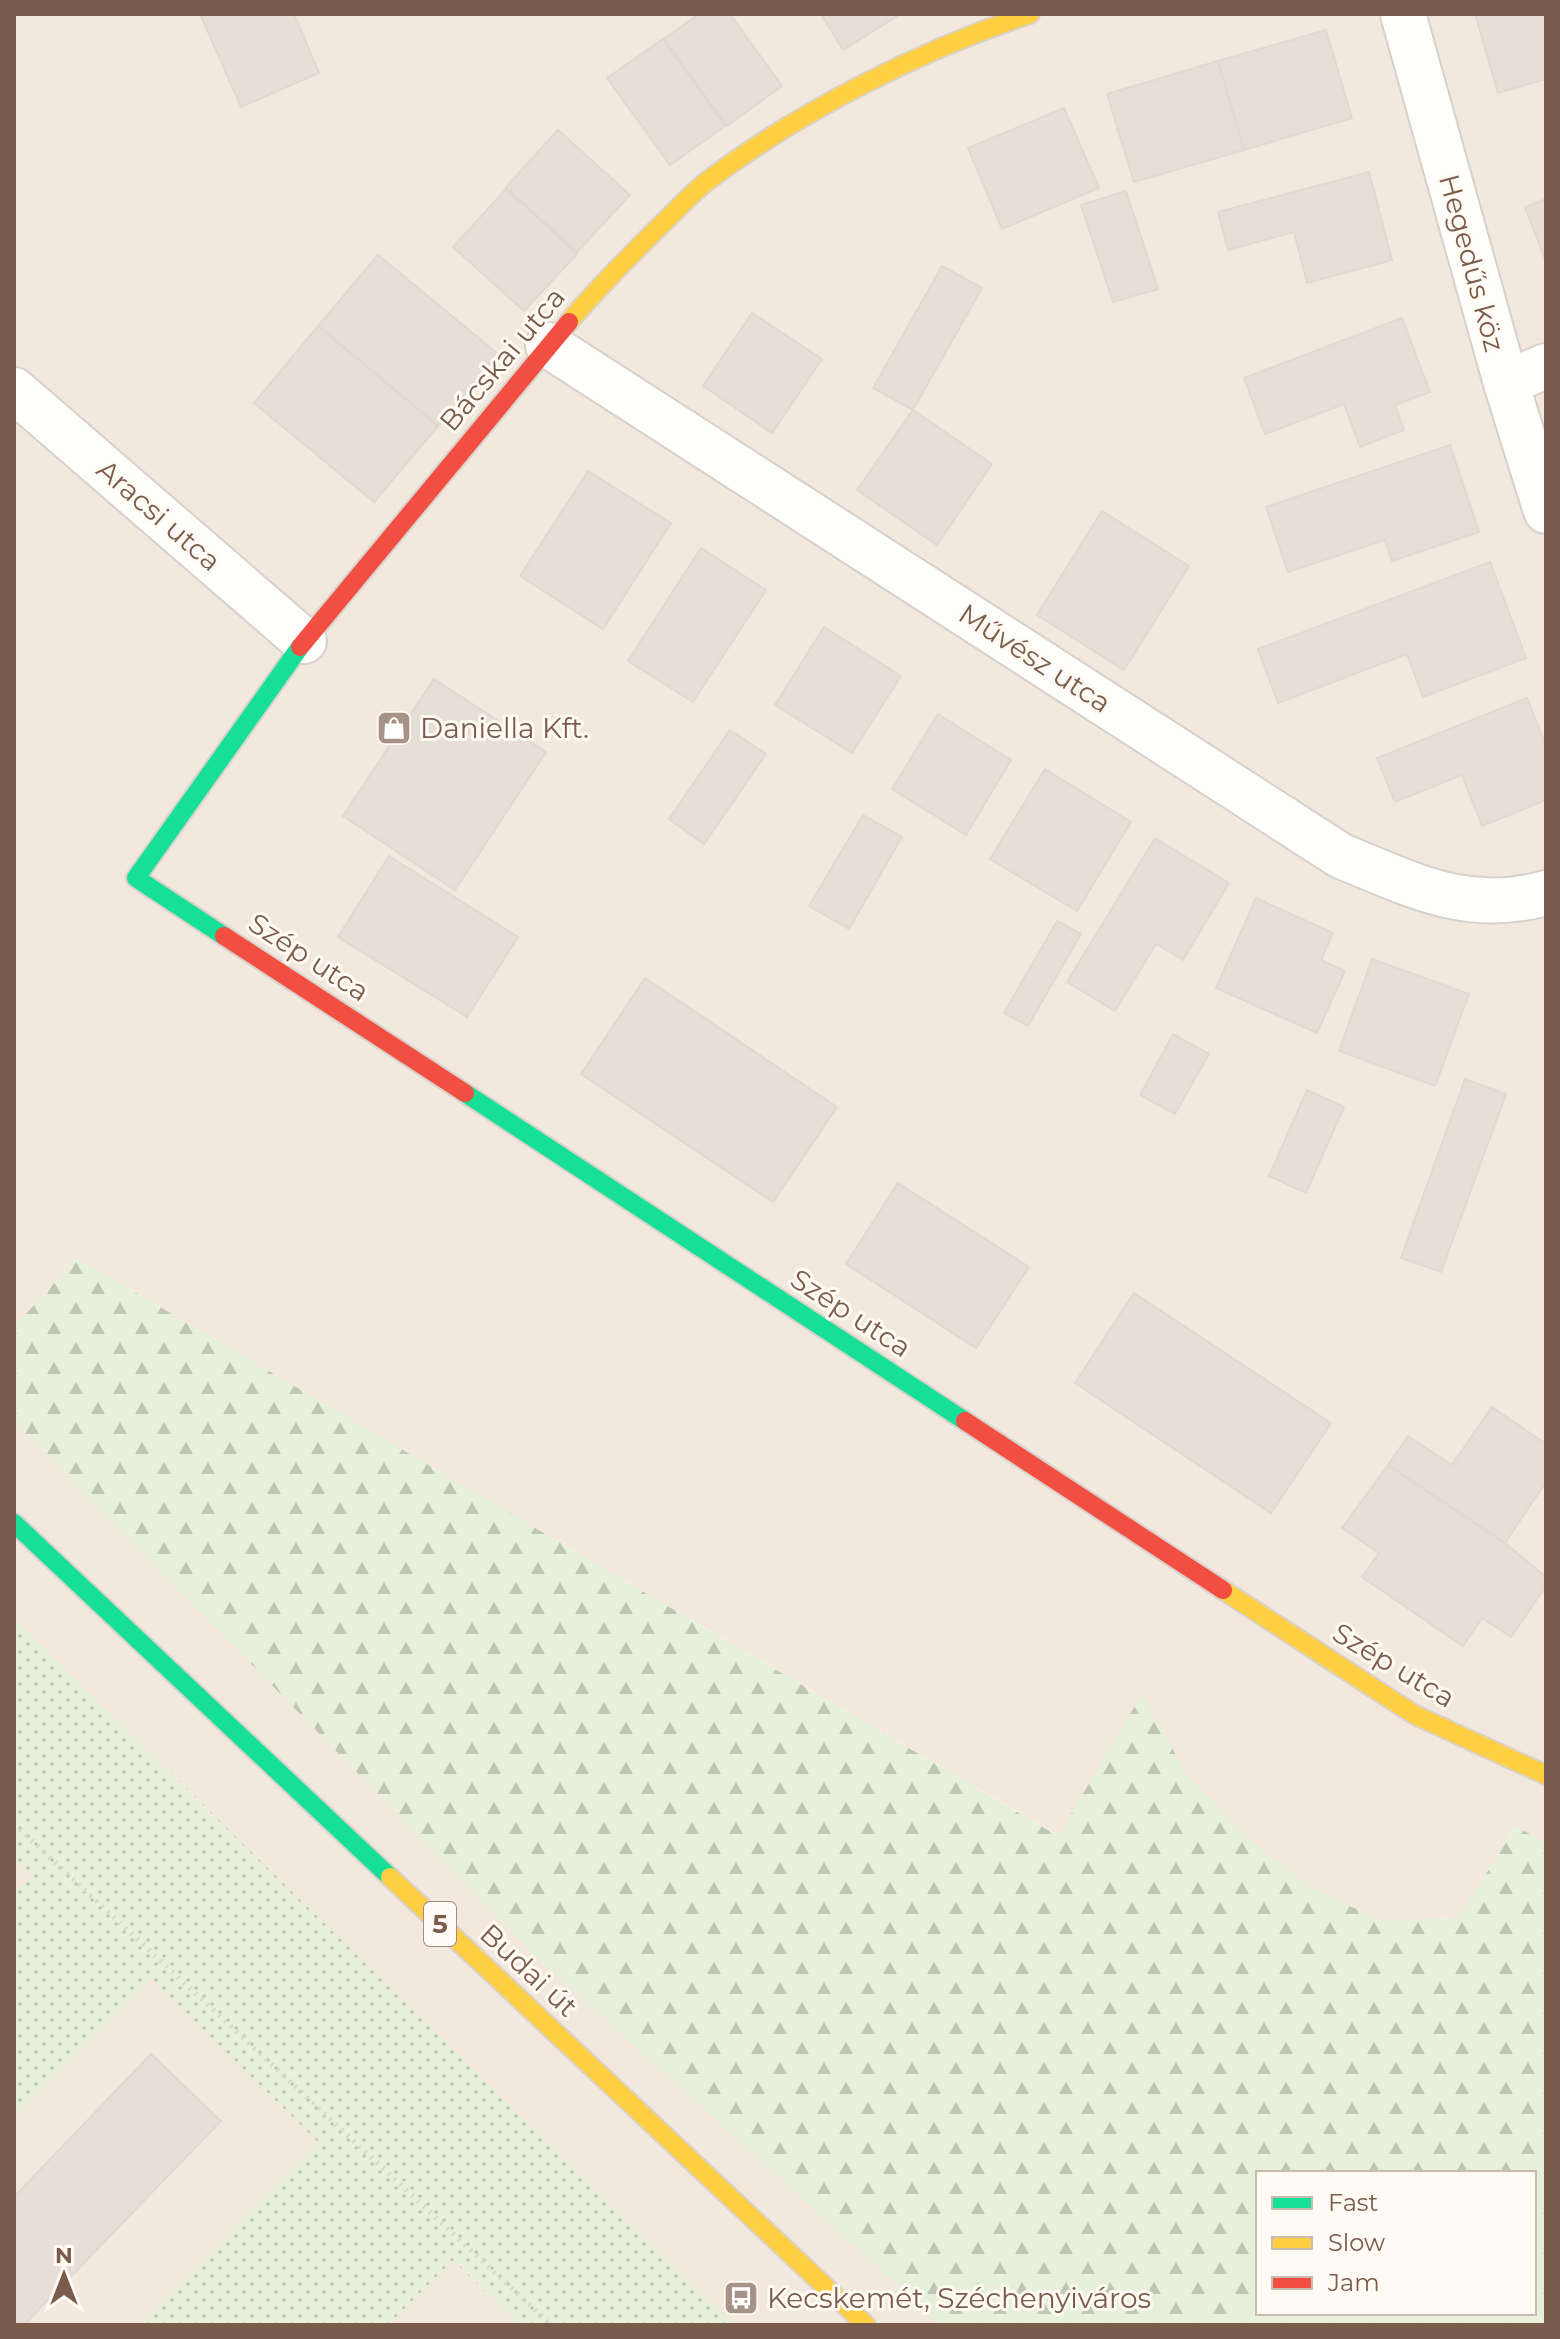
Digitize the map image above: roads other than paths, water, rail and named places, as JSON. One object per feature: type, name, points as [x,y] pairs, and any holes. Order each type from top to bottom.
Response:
[{"type":"street","name":"Bácskai utca","points":[[136,878],[304,641],[594,292],[704,184],[774,135],[867,84],[978,31],[1030,14]]},
{"type":"street","name":"Hegedűs köz","points":[[1403,14],[1506,383],[1546,511]]},
{"type":"street","name":"Művész utca","points":[[548,345],[1341,856],[1434,894],[1481,901],[1546,893]]},
{"type":"street","points":[[1506,383],[1546,366]]},
{"type":"street","name":"Aracsi utca","points":[[14,390],[304,641]]},
{"type":"street","name":"Szép utca","points":[[136,878],[1415,1715],[1546,1775]]},
{"type":"street","name":"Budai út","points":[[14,1523],[866,2325]]},
{"type":"place","name":"Daniella Kft.","points":[[394,728]]},
{"type":"place","name":"Kecskemét, Széchenyiváros","points":[[741,2298]]}]
